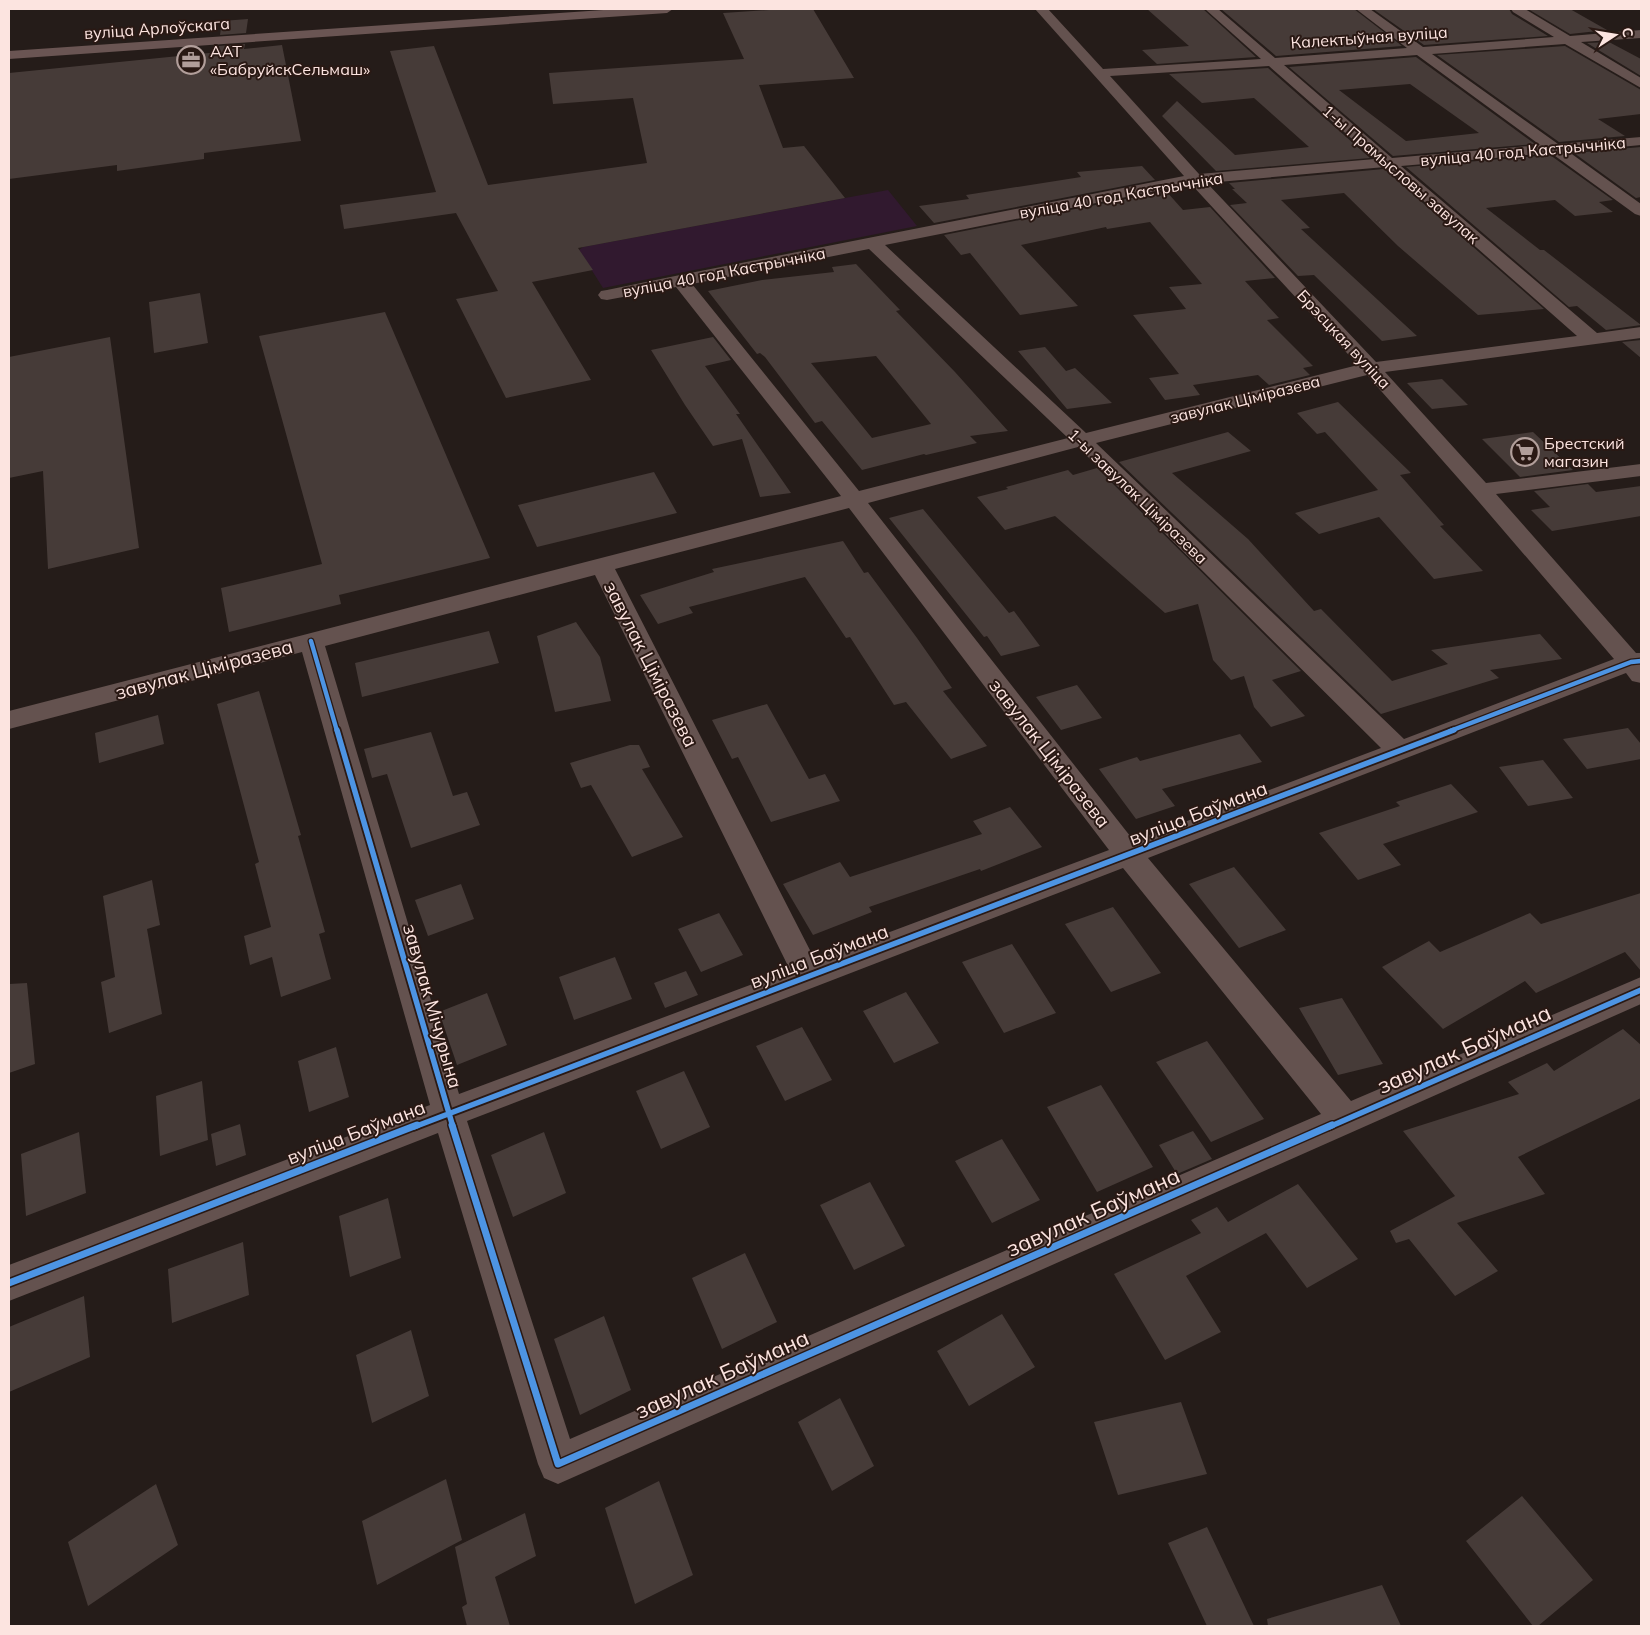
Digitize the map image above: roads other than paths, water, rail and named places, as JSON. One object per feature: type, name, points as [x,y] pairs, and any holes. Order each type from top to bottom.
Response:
[{"type":"street","name":"вуліца Арлоўскага","points":[[9,55],[667,9]]},
{"type":"street","name":"Брэсцкая вуліца","points":[[1041,9],[1195,180],[1371,368],[1638,666]]},
{"type":"street","name":"1-ы Прамысловы завулак","points":[[1211,9],[1591,338]]},
{"type":"street","points":[[1362,9],[1641,211]]},
{"type":"street","points":[[1517,9],[1641,84]]},
{"type":"street","name":"Калектыўная вуліца","points":[[1100,73],[1274,62],[1641,34]]},
{"type":"street","name":"вуліца 40 год Кастрычніка","points":[[607,295],[873,244],[1107,195],[1195,180],[1641,141]]},
{"type":"street","name":"1-ы завулак Ціміразева","points":[[873,244],[1082,440],[1400,751]]},
{"type":"street","name":"завулак Ціміразева","points":[[680,280],[854,499],[1129,855],[1345,1119]]},
{"type":"street","name":"завулак Ціміразева","points":[[9,720],[1082,440],[1371,368],[1641,333]]},
{"type":"street","points":[[1481,490],[1641,470]]},
{"type":"street","name":"завулак Ціміразева","points":[[602,566],[808,976]]},
{"type":"street","name":"завулак Мічурына","points":[[311,641],[448,1112],[558,1464]]},
{"type":"street","name":"вуліца Баўмана","points":[[9,1283],[448,1112],[1400,751],[1638,666]]},
{"type":"street","name":"завулак Баўмана","points":[[558,1464],[1641,990]]},
{"type":"place","name":"ААТ «БабруйскСельмаш»","points":[[191,60]]},
{"type":"place","name":"Брестский магазин","points":[[1525,452]]}]
